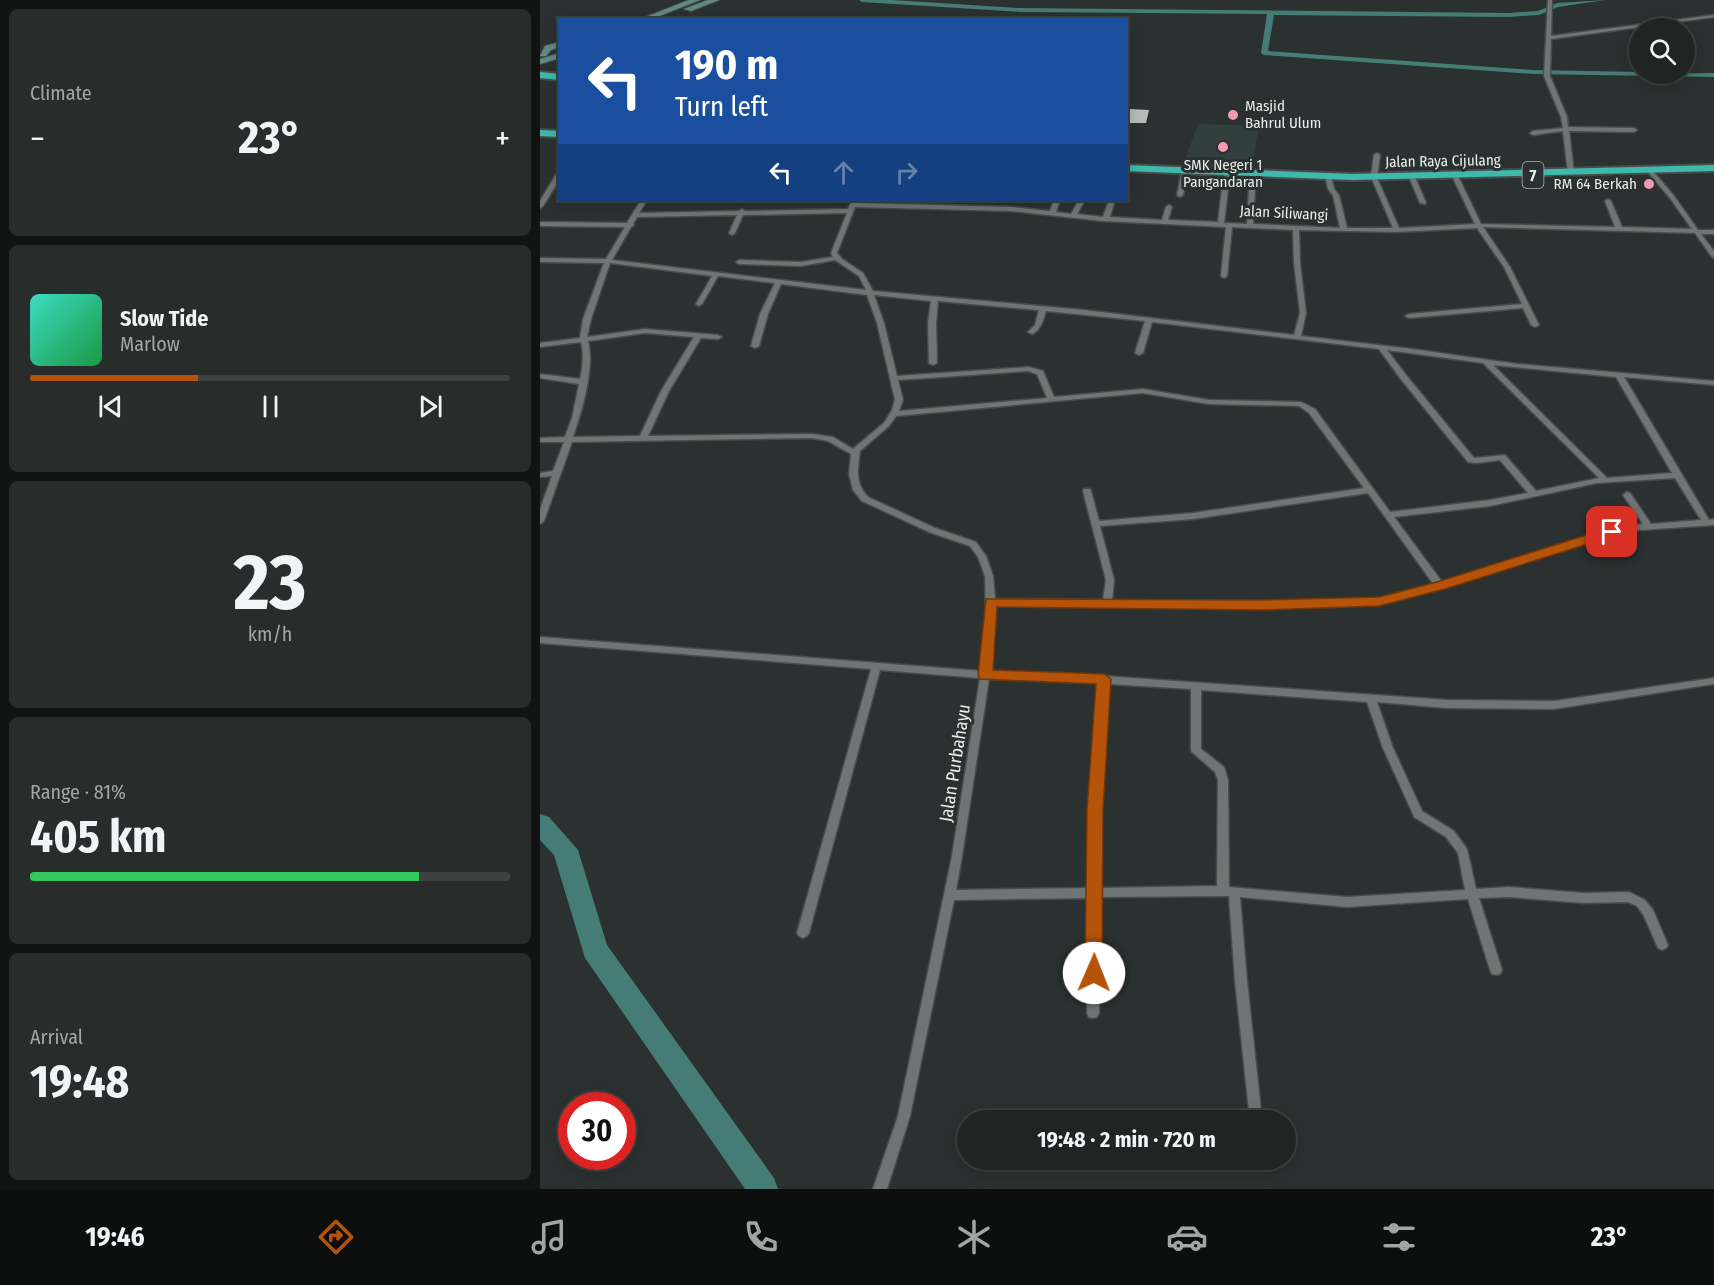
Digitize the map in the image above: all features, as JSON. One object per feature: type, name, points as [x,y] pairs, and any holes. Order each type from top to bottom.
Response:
[{"type":"highway","points":[[540,75],[558,77]]},
{"type":"highway","points":[[540,134],[558,134]]},
{"type":"highway","name":"7","points":[[1128,168],[1328,176]]},
{"type":"highway","name":"Jalan Raya Cijulang","points":[[1328,176],[1412,177],[1714,168]]},
{"type":"street","points":[[646,18],[696,0]]},
{"type":"street","points":[[666,18],[715,0]]},
{"type":"street","points":[[1550,5],[1546,69],[1564,117],[1571,173]]},
{"type":"street","points":[[1549,38],[1714,16]]},
{"type":"street","points":[[541,57],[558,47]]},
{"type":"street","points":[[541,57],[558,56]]},
{"type":"street","points":[[1533,133],[1566,129],[1634,130]]},
{"type":"street","points":[[1377,156],[1375,177],[1397,230]]},
{"type":"street","points":[[1180,195],[1185,171]]},
{"type":"street","points":[[1650,171],[1672,197],[1714,256]]},
{"type":"street","points":[[1221,223],[1227,172]]},
{"type":"street","points":[[1250,225],[1253,173]]},
{"type":"street","points":[[540,206],[558,176]]},
{"type":"street","points":[[1328,176],[1331,189],[1336,195],[1344,230]]},
{"type":"street","points":[[1455,176],[1479,226],[1501,257],[1535,325]]},
{"type":"street","points":[[1412,177],[1423,203]]},
{"type":"street","points":[[540,521],[569,439],[584,382],[587,356],[583,338],[587,319],[608,261],[638,215],[644,201]]},
{"type":"street","points":[[1053,212],[1057,201]]},
{"type":"street","points":[[1073,216],[1081,201]]},
{"type":"street","points":[[1106,219],[1112,201]]},
{"type":"street","points":[[1608,201],[1619,228]]},
{"type":"street","points":[[540,440],[812,436],[830,439],[855,453],[861,444],[889,425],[896,414],[899,400],[870,293],[860,273],[836,258],[834,253],[853,205]]},
{"type":"street","name":"Jalan Siliwangi","points":[[638,215],[853,205],[1053,212],[1106,219],[1344,230],[1479,226],[1714,232]]},
{"type":"street","points":[[1166,221],[1169,207]]},
{"type":"street","points":[[732,233],[742,211]]},
{"type":"street","points":[[540,224],[631,225]]},
{"type":"street","points":[[1224,276],[1229,224]]},
{"type":"street","points":[[1296,226],[1297,263],[1303,313],[1297,337]]},
{"type":"street","points":[[739,262],[801,264],[836,258]]},
{"type":"street","points":[[540,260],[608,261],[870,293],[1043,308],[1297,337],[1486,362],[1714,383]]},
{"type":"street","points":[[699,304],[716,274]]},
{"type":"street","points":[[755,346],[764,314],[779,281]]},
{"type":"street","points":[[933,363],[932,323],[935,298]]},
{"type":"street","points":[[1409,316],[1526,306]]},
{"type":"street","points":[[1032,332],[1038,324],[1043,308]]},
{"type":"street","points":[[1139,353],[1149,320]]},
{"type":"street","points":[[540,345],[645,331],[718,337]]},
{"type":"street","points":[[643,438],[665,391],[699,336]]},
{"type":"street","points":[[1382,348],[1396,370],[1448,428],[1471,459],[1475,461],[1502,458],[1534,494]]},
{"type":"street","points":[[1486,362],[1605,480]]},
{"type":"street","points":[[893,378],[1029,369],[1040,373],[1050,399]]},
{"type":"street","points":[[1619,375],[1677,475],[1710,522]]},
{"type":"street","points":[[540,376],[584,382]]},
{"type":"street","points":[[896,414],[1150,391],[1209,402],[1301,404],[1312,411],[1440,586]]},
{"type":"street","name":"Jalan Purbahayu","points":[[855,453],[853,474],[857,490],[865,499],[932,530],[973,544],[982,556],[989,576],[990,602],[985,675],[949,895],[904,1116],[880,1189]]},
{"type":"street","points":[[540,475],[557,473]]},
{"type":"street","points":[[1389,515],[1490,503],[1605,480],[1677,475]]},
{"type":"street","points":[[1096,524],[1193,516],[1371,490]]},
{"type":"street","points":[[1087,491],[1110,580],[1107,605]]},
{"type":"street","points":[[1627,495],[1648,525]]},
{"type":"street","points":[[990,602],[1107,605],[1365,603],[1393,599],[1440,586],[1612,532],[1648,525],[1710,522]]},
{"type":"street","points":[[540,640],[985,675],[1104,679],[1447,704],[1554,705],[1714,681]]},
{"type":"street","points":[[803,933],[876,667]]},
{"type":"street","points":[[1093,1013],[1095,810],[1104,679]]},
{"type":"street","points":[[1196,686],[1196,751],[1220,770],[1222,780],[1229,891],[1255,1110]]},
{"type":"street","points":[[1371,699],[1388,748],[1418,814],[1450,834],[1463,852],[1471,893],[1496,970]]},
{"type":"street","points":[[949,895],[1229,891],[1347,902],[1509,892],[1584,898],[1629,897],[1641,903],[1649,913],[1662,945]]},
{"type":"shaded area","name":"SMK Negeri 1 Pangandaran","points":[[1198,124],[1259,126],[1251,170],[1182,168]]},
{"type":"building","points":[[1130,109],[1149,110],[1146,123],[1128,123]]},
{"type":"waterway","points":[[862,0],[1020,10],[1271,13]]},
{"type":"waterway","points":[[1271,13],[1509,15],[1539,13],[1557,5],[1602,0]]},
{"type":"waterway","points":[[1271,13],[1264,53],[1533,72],[1714,75]]},
{"type":"waterway","points":[[540,824],[565,850],[595,950],[763,1189]]},
{"type":"place","name":"Masjid Bahrul Ulum","points":[[1233,115]]},
{"type":"place","name":"SMK Negeri 1 Pangandaran","points":[[1223,147]]},
{"type":"place","name":"RM 64 Berkah","points":[[1649,184]]},
{"type":"route","points":[[1094,973],[1095,810],[1104,679],[985,675],[991,615],[990,602],[1107,605],[1379,602],[1440,586],[1612,532]]}]
